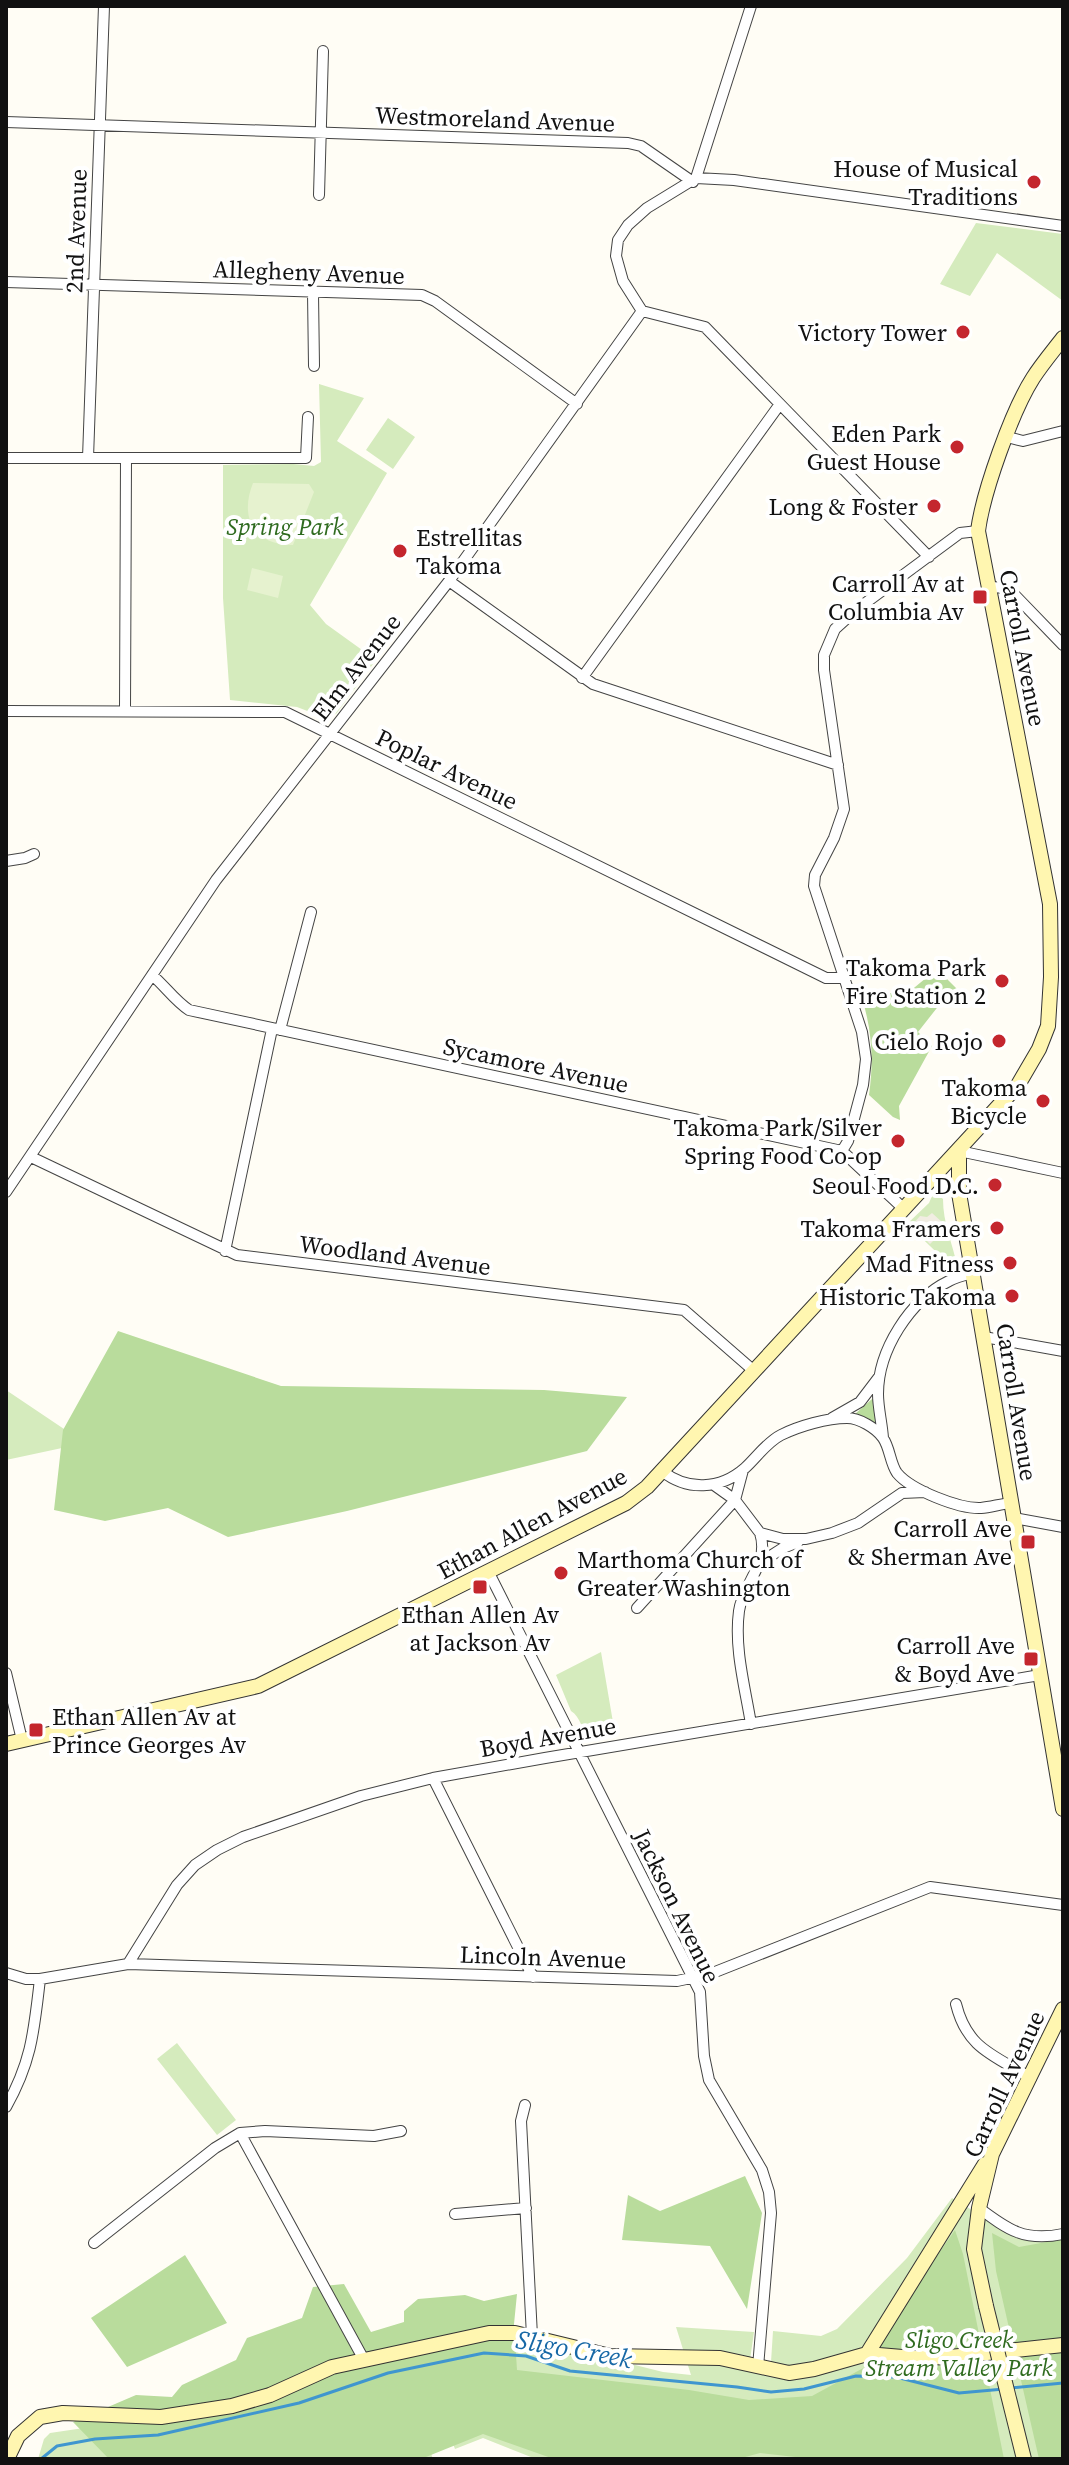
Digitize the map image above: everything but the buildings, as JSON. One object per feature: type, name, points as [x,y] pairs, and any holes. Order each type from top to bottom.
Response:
[{"type":"main road","name":"Carroll Avenue","points":[[1063,338],[1030,382],[981,509],[978,531],[1050,904],[1056,1006],[1039,1049],[1018,1085],[959,1151],[959,1193],[1063,1809]]},
{"type":"main road","name":"Ethan Allen Avenue","points":[[6,1744],[258,1686],[626,1503],[662,1471],[959,1151]]},
{"type":"main road","name":"Carroll Avenue","points":[[1024,2459],[974,2249],[979,2208],[992,2154],[1063,2009]]},
{"type":"main road","points":[[867,2354],[992,2154]]},
{"type":"main road","points":[[7,2459],[18,2436],[40,2417],[63,2413],[161,2417],[232,2406],[270,2395],[332,2367],[363,2358],[489,2333],[532,2336],[610,2356],[720,2358],[789,2373],[867,2354],[950,2357],[1063,2345]]},
{"type":"street","name":"2nd Avenue","points":[[88,458],[104,6]]},
{"type":"street","points":[[695,180],[751,6]]},
{"type":"street","points":[[319,195],[323,51]]},
{"type":"street","name":"Westmoreland Avenue","points":[[6,122],[628,143],[641,146],[695,180]]},
{"type":"street","points":[[929,557],[705,327],[642,311],[623,281],[616,256],[618,240],[628,225],[647,208],[695,180],[734,180],[1063,226]]},
{"type":"street","name":"Allegheny Avenue","points":[[6,282],[422,295],[435,301],[577,404]]},
{"type":"street","points":[[313,293],[314,366]]},
{"type":"street","name":"Elm Avenue","points":[[6,1192],[216,880],[449,581],[642,311]]},
{"type":"street","points":[[582,678],[780,404]]},
{"type":"street","points":[[6,458],[306,458],[308,417]]},
{"type":"street","points":[[1007,437],[1023,441],[1063,431]]},
{"type":"street","points":[[125,711],[126,458]]},
{"type":"street","points":[[904,1209],[842,1151],[848,1141],[863,1085],[866,1059],[862,1032],[814,886],[815,875],[834,838],[844,809],[824,655],[835,629],[856,610],[960,533],[978,531]]},
{"type":"street","points":[[449,581],[593,684],[838,765]]},
{"type":"street","points":[[990,587],[1008,588],[1063,645]]},
{"type":"street","name":"Poplar Avenue","points":[[6,711],[285,712],[826,978],[843,978]]},
{"type":"street","points":[[6,861],[34,854]]},
{"type":"street","points":[[225,1251],[276,1030],[311,912]]},
{"type":"street","name":"Sycamore Avenue","points":[[152,975],[189,1010],[842,1151]]},
{"type":"street","points":[[959,1151],[1063,1173]]},
{"type":"street","name":"Woodland Avenue","points":[[31,1157],[237,1255],[684,1310],[754,1371]]},
{"type":"street","points":[[6,1166],[18,1175]]},
{"type":"street","points":[[881,1505],[895,1488],[897,1473],[883,1438],[878,1394],[891,1341],[932,1292],[950,1280],[973,1273]]},
{"type":"street","points":[[984,1337],[1063,1351]]},
{"type":"street","points":[[830,1420],[860,1402],[881,1373]]},
{"type":"street","points":[[662,1471],[675,1481],[690,1486],[714,1485],[743,1470],[780,1435],[830,1420],[850,1418],[865,1424],[883,1438]]},
{"type":"street","points":[[637,1608],[738,1504],[743,1470]]},
{"type":"street","points":[[897,1473],[946,1502],[1013,1511],[1063,1527]]},
{"type":"street","points":[[714,1485],[738,1504],[760,1533],[763,1543],[761,1562],[740,1608],[739,1651],[751,1724]]},
{"type":"street","points":[[761,1562],[783,1548],[858,1523],[902,1493],[925,1492]]},
{"type":"street","points":[[760,1533],[783,1539],[806,1539]]},
{"type":"street","name":"Jackson Avenue","points":[[489,1573],[700,1992],[704,2056],[709,2080],[762,2170],[771,2213],[758,2367]]},
{"type":"street","points":[[6,1673],[22,1740]]},
{"type":"street","name":"Boyd Avenue","points":[[128,1964],[177,1885],[195,1865],[243,1837],[361,1796],[433,1778],[1040,1675]]},
{"type":"street","points":[[433,1778],[533,1977]]},
{"type":"street","name":"Lincoln Avenue","points":[[6,1973],[26,1979],[40,1979],[128,1964],[677,1981],[710,1974],[930,1887],[1063,1905]]},
{"type":"street","points":[[6,2107],[22,2079],[32,2042],[40,1979]]},
{"type":"street","points":[[956,2004],[961,2025],[973,2042],[1031,2078]]},
{"type":"street","points":[[525,2105],[521,2121],[532,2336]]},
{"type":"street","points":[[94,2243],[215,2148],[240,2133],[265,2131],[374,2136],[401,2131]]},
{"type":"street","points":[[240,2133],[363,2358]]},
{"type":"street","points":[[455,2214],[526,2208]]},
{"type":"street","points":[[979,2208],[1010,2231],[1030,2237],[1063,2234]]},
{"type":"green space","points":[[976,223],[1063,234],[1063,301],[997,253],[970,296],[940,284]]},
{"type":"green space","name":"Spring Park","points":[[319,384],[364,398],[337,441],[387,473],[310,605],[326,624],[376,660],[336,714],[323,717],[297,707],[230,700],[223,598],[223,465],[314,466],[321,462]]},
{"type":"green space","points":[[388,418],[415,437],[393,469],[366,450]]},
{"type":"green space","points":[[253,483],[309,484],[314,492],[293,545],[268,540],[253,527],[248,507]]},
{"type":"green space","points":[[252,568],[283,576],[278,598],[247,590]]},
{"type":"green space","points":[[940,972],[957,989],[940,1004],[918,1032],[932,1046],[899,1106],[900,1120],[869,1095],[871,1045],[861,995],[909,992],[926,978]]},
{"type":"green space","points":[[938,1195],[943,1199],[957,1265],[953,1268],[907,1224],[929,1203],[932,1196]]},
{"type":"green space","points":[[118,1331],[281,1386],[544,1390],[627,1397],[587,1451],[347,1511],[228,1537],[168,1508],[105,1521],[54,1510],[63,1430]]},
{"type":"green space","points":[[6,1390],[67,1431],[62,1448],[6,1460]]},
{"type":"green space","points":[[872,1399],[876,1401],[876,1422],[873,1424],[855,1414]]},
{"type":"green space","points":[[601,1652],[615,1734],[591,1737],[571,1711],[556,1675]]},
{"type":"green space","points":[[177,2043],[236,2120],[217,2135],[157,2059]]},
{"type":"green space","points":[[745,2176],[762,2213],[747,2309],[710,2246],[622,2240],[628,2195],[660,2211]]},
{"type":"green space","name":"Sligo Creek Stream Valley Park","points":[[952,2198],[1015,2236],[1063,2234],[1063,2442],[1036,2459],[536,2459],[483,2438],[455,2449],[431,2388],[409,2393],[433,2459],[38,2459],[44,2439],[50,2433],[172,2415],[523,2337],[663,2372],[691,2375],[676,2327],[754,2332],[750,2360],[771,2362],[773,2331],[821,2336],[837,2329],[907,2258]]},
{"type":"green space","name":"Sligo Creek Stream Valley Park","points":[[955,2230],[963,2254],[1004,2459],[813,2459],[760,2453],[738,2459],[554,2459],[483,2434],[421,2459],[109,2459],[73,2422],[136,2395],[172,2397],[182,2385],[236,2360],[247,2338],[302,2318],[313,2287],[344,2284],[371,2332],[404,2322],[404,2311],[418,2299],[465,2295],[484,2301],[517,2294],[514,2324],[517,2370],[749,2400],[812,2396],[867,2366]]},
{"type":"green space","points":[[992,2233],[1019,2247],[1063,2239],[1063,2458],[1039,2459],[996,2271]]},
{"type":"green space","points":[[185,2255],[227,2323],[127,2367],[91,2318]]},
{"type":"shaded area","points":[[932,1213],[942,1222],[944,1230],[930,1244],[927,1241],[933,1233],[925,1225],[918,1233],[911,1226],[920,1216],[927,1217]]},
{"type":"waterway","name":"Sligo Creek","points":[[41,2459],[57,2446],[95,2439],[158,2435],[299,2403],[388,2373],[484,2353],[526,2356],[570,2371],[771,2392],[804,2389],[856,2376],[896,2377],[959,2393],[1004,2389]]},
{"type":"waterway","name":"Sligo Creek","points":[[1011,2388],[1063,2383]]},
{"type":"place","name":"House of Musical Traditions","points":[[1034,182]]},
{"type":"place","name":"Victory Tower","points":[[963,332]]},
{"type":"place","name":"Eden Park Guest House","points":[[957,447]]},
{"type":"place","name":"Long & Foster","points":[[934,506]]},
{"type":"place","name":"Estrellitas Takoma","points":[[400,551]]},
{"type":"place","name":"Carroll Av at Columbia Av","points":[[980,597]]},
{"type":"place","name":"Takoma Park Fire Station 2","points":[[1002,981]]},
{"type":"place","name":"Cielo Rojo","points":[[999,1041]]},
{"type":"place","name":"Takoma Bicycle","points":[[1043,1101]]},
{"type":"place","name":"Takoma Park/Silver Spring Food Co-op","points":[[898,1141]]},
{"type":"place","name":"Seoul Food D.C.","points":[[995,1185]]},
{"type":"place","name":"Takoma Framers","points":[[997,1228]]},
{"type":"place","name":"Mad Fitness","points":[[1010,1263]]},
{"type":"place","name":"Historic Takoma","points":[[1012,1296]]},
{"type":"place","name":"Carroll Ave & Sherman Ave","points":[[1028,1542]]},
{"type":"place","name":"Marthoma Church of Greater Washington","points":[[561,1573]]},
{"type":"place","name":"Ethan Allen Av at Jackson Av","points":[[480,1587]]},
{"type":"place","name":"Carroll Ave & Boyd Ave","points":[[1031,1659]]},
{"type":"place","name":"Ethan Allen Av at Prince Georges Av","points":[[36,1730]]}]
